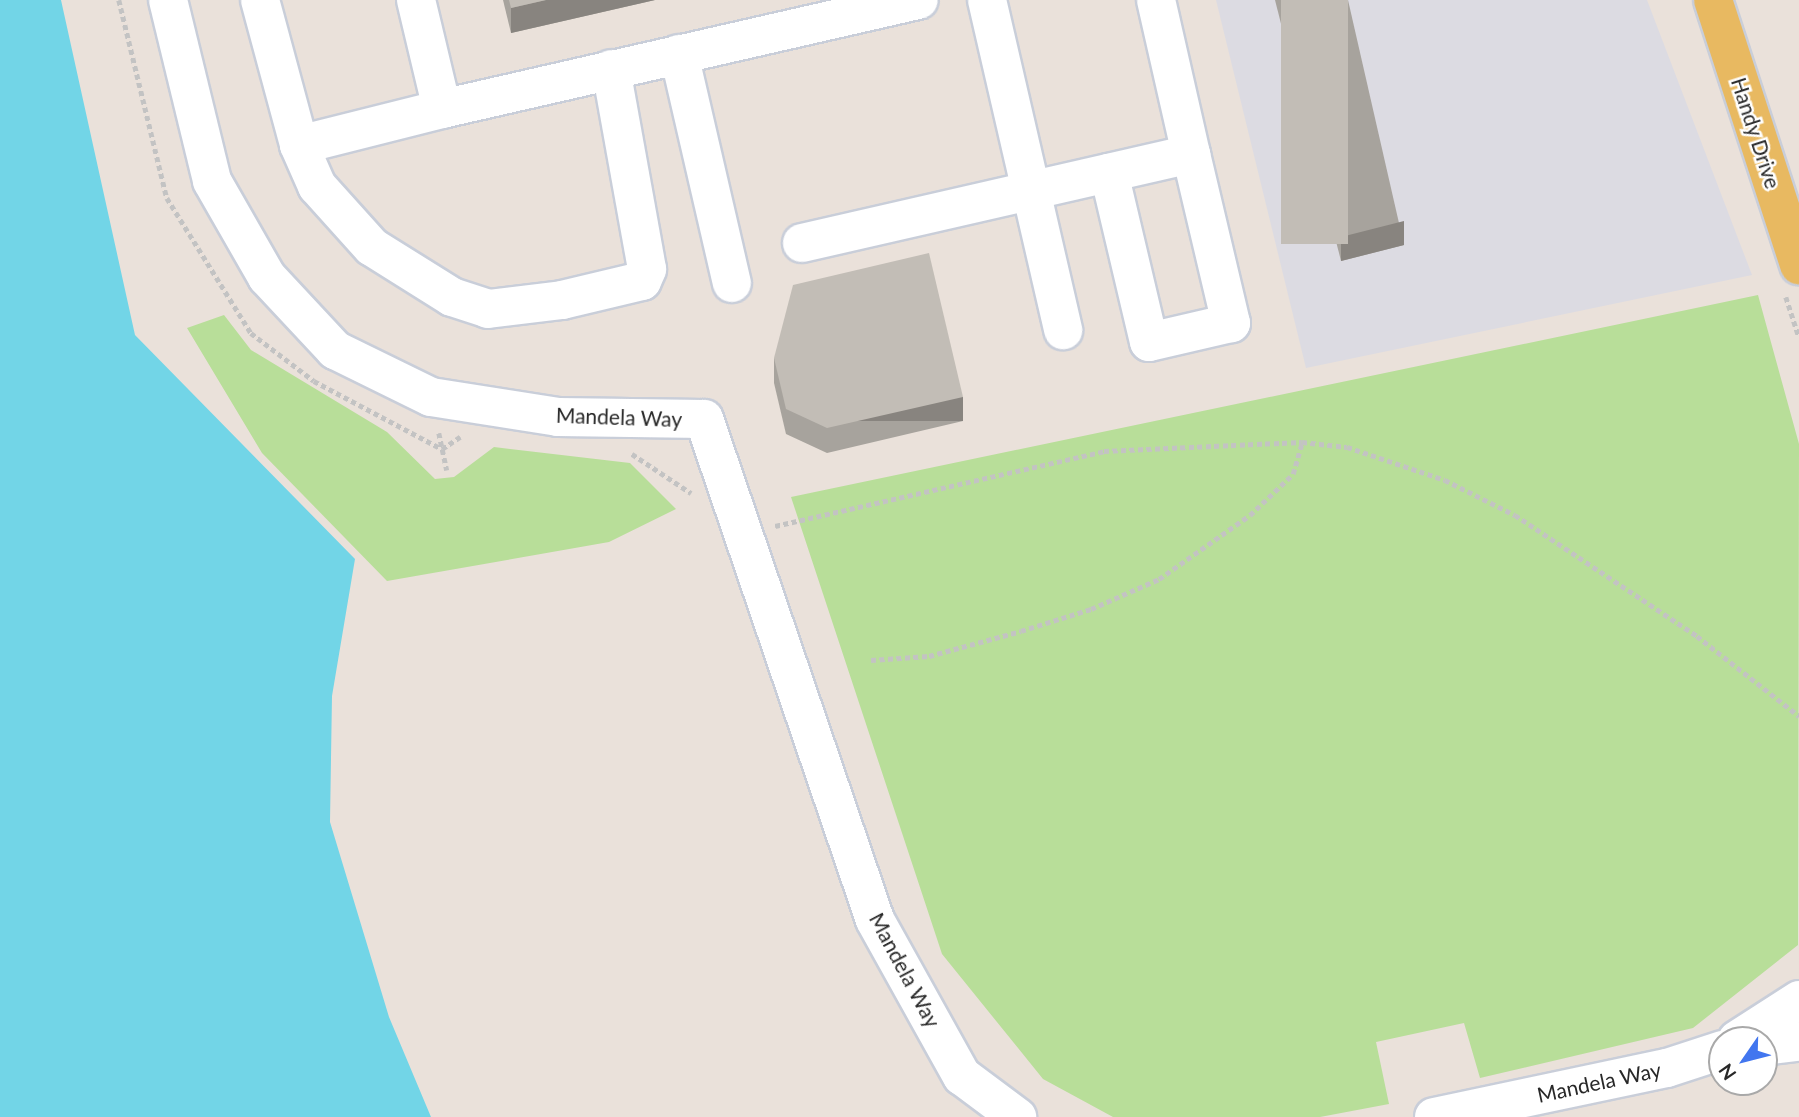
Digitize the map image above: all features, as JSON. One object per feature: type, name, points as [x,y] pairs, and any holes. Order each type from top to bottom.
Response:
[{"type":"main road","name":"Handy Drive","points":[[1713,0],[1799,265]]},
{"type":"street","name":"Mandela Way","points":[[169,0],[212,181],[267,277],[334,351],[431,397],[558,417],[704,419],[875,920],[962,1076],[1017,1117]]},
{"type":"street","points":[[260,0],[299,145],[317,186],[372,247],[452,297],[488,309],[562,300],[642,281],[647,269],[611,69]]},
{"type":"street","points":[[416,0],[442,108]]},
{"type":"street","points":[[299,145],[442,108],[919,0]]},
{"type":"street","points":[[987,0],[1063,330]]},
{"type":"street","points":[[1109,173],[1149,341],[1231,323],[1156,0]]},
{"type":"street","points":[[679,54],[732,283]]},
{"type":"street","points":[[803,243],[1191,154]]},
{"type":"street","name":"Mandela Way","points":[[1759,1026],[1799,1000]]},
{"type":"street","points":[[1778,1044],[1799,1042]]},
{"type":"street","name":"Mandela Way","points":[[1434,1117],[1667,1068],[1708,1054]]},
{"type":"path","points":[[119,0],[167,198],[251,333],[314,381],[442,449],[457,437],[470,438]]},
{"type":"path","points":[[743,533],[1104,451],[1301,442],[1347,447],[1445,480],[1516,516],[1697,636],[1799,716]]},
{"type":"path","points":[[871,660],[929,656],[1021,631],[1091,609],[1159,579],[1250,515],[1293,474],[1301,442]]},
{"type":"path","points":[[622,453],[635,454],[670,475],[697,498]]},
{"type":"shaded area","points":[[1216,0],[1647,0],[1752,275],[1306,368]]},
{"type":"green space","points":[[1758,295],[1799,444],[1798,945],[1693,1028],[1480,1078],[1464,1023],[1376,1042],[1389,1104],[1320,1117],[1113,1117],[1043,1079],[942,954],[791,497]]},
{"type":"green space","points":[[224,315],[251,350],[387,432],[435,479],[454,477],[494,447],[630,463],[676,509],[609,542],[387,581],[262,453],[187,328]]},
{"type":"water","points":[[0,0],[61,0],[135,335],[355,559],[332,696],[330,822],[389,1017],[431,1117],[0,1117]]},
{"type":"building","points":[[509,0],[546,0],[511,8]]},
{"type":"building","points":[[1281,0],[1348,0],[1348,244],[1281,244]]},
{"type":"building","points":[[929,253],[963,397],[827,428],[786,409],[774,358],[793,285]]}]
